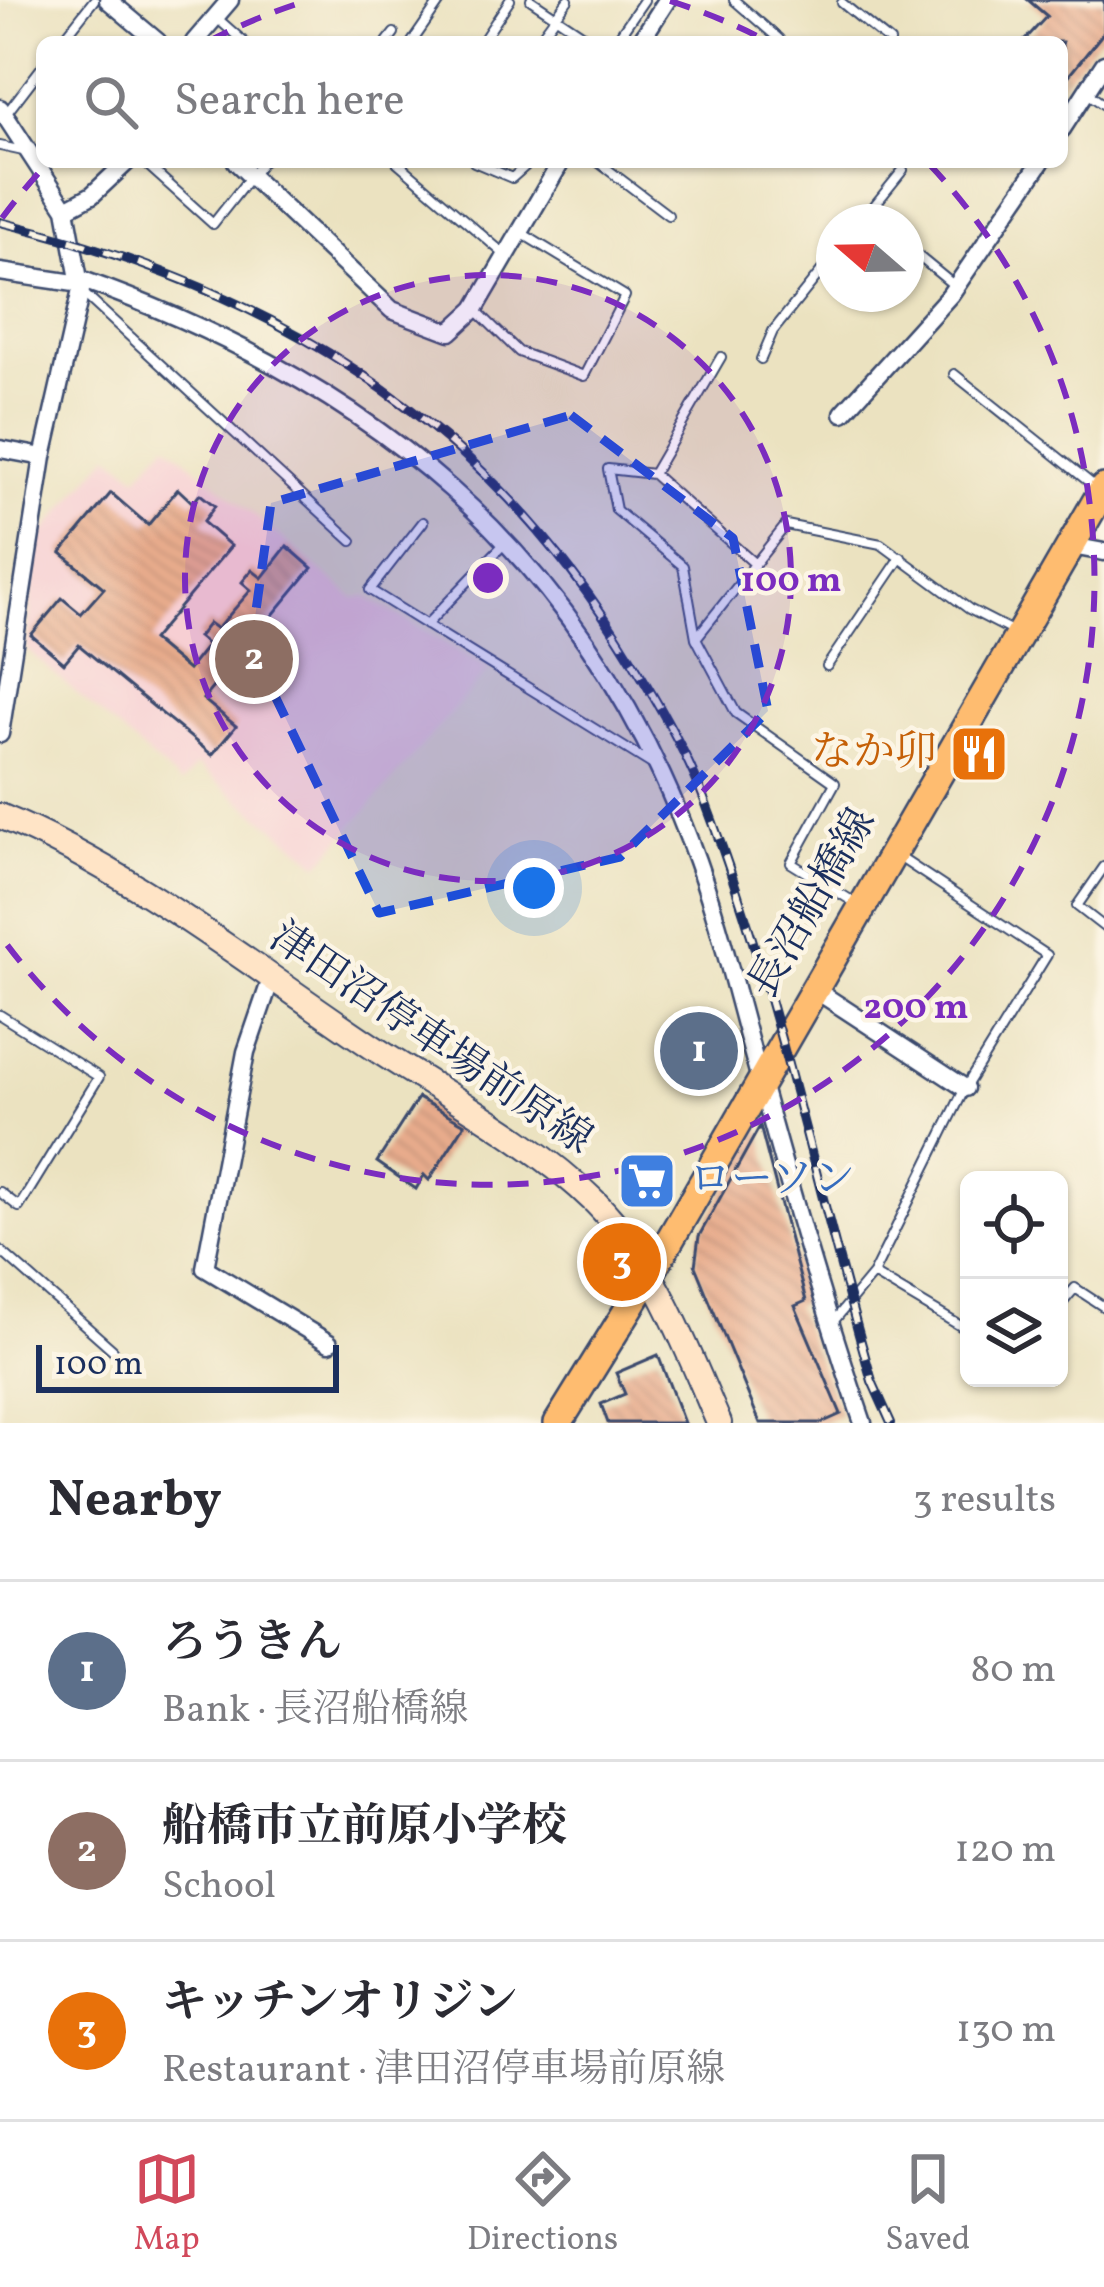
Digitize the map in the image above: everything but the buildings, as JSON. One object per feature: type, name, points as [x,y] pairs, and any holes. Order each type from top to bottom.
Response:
[{"type":"main road","name":"長沼船橋線","points":[[558,1423],[650,1276],[759,1079],[1103,490]]},
{"type":"main road","name":"津田沼停車場前原線","points":[[0,816],[109,874],[565,1176],[619,1230],[650,1276],[719,1423]]},
{"type":"street","points":[[108,0],[151,36]]},
{"type":"street","points":[[199,36],[230,0]]},
{"type":"street","points":[[646,36],[668,0]]},
{"type":"street","points":[[1068,120],[1104,64]]},
{"type":"street","points":[[2,111],[36,161]]},
{"type":"street","points":[[0,734],[9,622],[80,284],[66,209],[40,168]]},
{"type":"street","points":[[66,209],[92,195],[121,168]]},
{"type":"street","points":[[257,170],[392,310],[450,332],[475,308],[557,168]]},
{"type":"street","points":[[843,413],[956,287],[1036,168]]},
{"type":"street","points":[[0,272],[80,284],[185,316],[269,357],[376,427],[445,483],[505,543],[590,643],[690,842],[830,1326],[863,1423]]},
{"type":"street","points":[[0,449],[43,457]]},
{"type":"street","points":[[1072,546],[1104,552]]},
{"type":"street","points":[[271,979],[246,1052],[205,1268],[329,1343]]},
{"type":"street","points":[[814,989],[965,1088]]},
{"type":"lane","points":[[66,36],[94,0]]},
{"type":"lane","points":[[416,36],[441,0]]},
{"type":"lane","points":[[486,36],[510,0]]},
{"type":"lane","points":[[531,0],[585,36]]},
{"type":"lane","points":[[542,36],[568,0]]},
{"type":"lane","points":[[619,36],[644,0]]},
{"type":"lane","points":[[734,0],[774,36]]},
{"type":"lane","points":[[842,3],[883,36]]},
{"type":"lane","points":[[216,16],[238,36]]},
{"type":"lane","points":[[2,111],[36,74]]},
{"type":"lane","points":[[1086,92],[1104,105]]},
{"type":"lane","points":[[0,146],[31,153]]},
{"type":"lane","points":[[151,168],[213,224],[257,170]]},
{"type":"lane","points":[[404,168],[504,254]]},
{"type":"lane","points":[[488,168],[512,178],[523,168]]},
{"type":"lane","points":[[606,168],[668,215]]},
{"type":"lane","points":[[875,204],[903,170]]},
{"type":"lane","points":[[475,308],[519,352],[584,376],[625,296],[517,230]]},
{"type":"lane","points":[[924,261],[956,287]]},
{"type":"lane","points":[[761,358],[773,331],[816,277]]},
{"type":"lane","points":[[80,284],[352,541]]},
{"type":"lane","points":[[653,474],[721,357]]},
{"type":"lane","points":[[954,374],[1103,490]]},
{"type":"lane","points":[[755,564],[653,474],[608,469],[616,510],[683,566],[696,638],[736,713],[835,783],[790,863],[862,906]]},
{"type":"lane","points":[[423,522],[370,590],[655,766]]},
{"type":"lane","points":[[696,638],[786,525],[881,544],[969,609],[1018,634]]},
{"type":"lane","points":[[426,625],[505,543]]},
{"type":"lane","points":[[827,666],[901,556]]},
{"type":"lane","points":[[830,1326],[873,1274],[965,1088],[1047,956],[893,853]]},
{"type":"lane","points":[[1104,868],[1077,906],[1104,927]]},
{"type":"lane","points":[[0,1015],[99,1077],[19,1207],[0,1192]]},
{"type":"lane","points":[[0,1250],[113,1350]]},
{"type":"lane","points":[[873,1274],[960,1326]]},
{"type":"lane","points":[[1068,1296],[1075,1288],[1104,1307]]},
{"type":"highlighted area","points":[[571,415],[733,538],[768,711],[620,857],[379,913],[251,646],[271,503]]},
{"type":"shaded area","points":[[167,443],[354,598],[365,596],[489,669],[320,864],[197,766],[181,784],[26,649],[36,542],[110,454],[138,476]]},
{"type":"railway","points":[[0,222],[99,250],[192,284],[280,325],[362,374],[438,432],[509,498],[573,574],[652,694],[706,804],[775,1018],[872,1381],[891,1423]]},
{"type":"place","name":"船橋市立前原小学校","points":[[254,659]]},
{"type":"place","name":"なか卯","points":[[979,754]]},
{"type":"place","name":"ろうきん","points":[[699,1051]]},
{"type":"place","name":"ローソン","points":[[647,1181]]},
{"type":"place","name":"キッチンオリジン","points":[[622,1262]]}]
